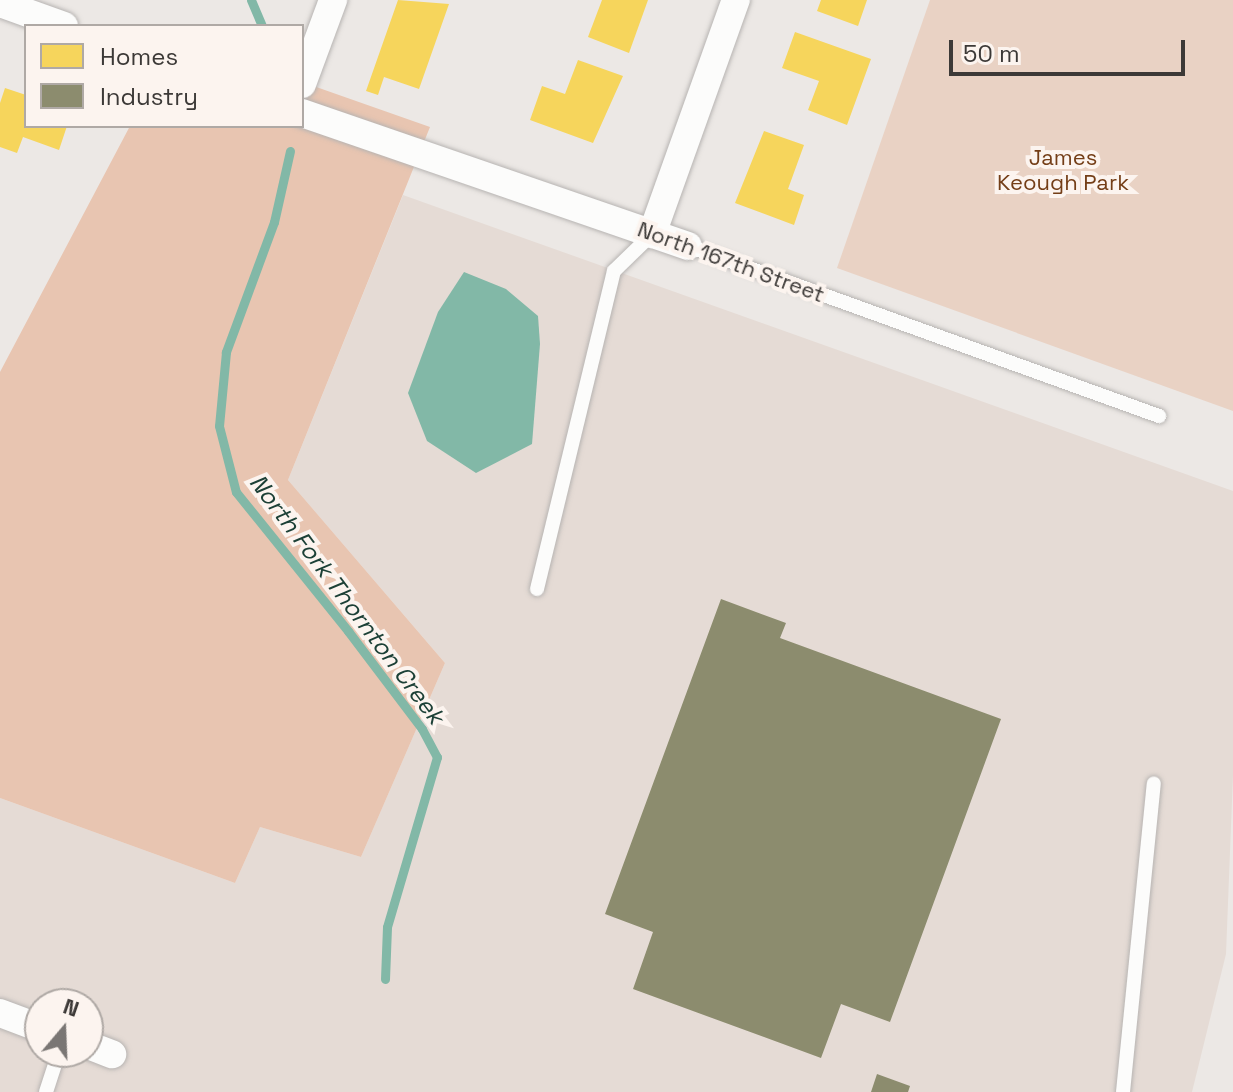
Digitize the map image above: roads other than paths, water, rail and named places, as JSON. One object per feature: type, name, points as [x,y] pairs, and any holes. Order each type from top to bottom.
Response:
[{"type":"street","points":[[304,79],[333,0]]},
{"type":"street","points":[[652,234],[736,0]]},
{"type":"street","points":[[0,3],[58,24]]},
{"type":"street","name":"North 167th Street","points":[[304,114],[688,246]]},
{"type":"street","points":[[0,1013],[24,1022]]},
{"type":"lane","points":[[537,589],[614,271],[652,234]]},
{"type":"lane","name":"North 167th Street","points":[[688,246],[1159,416]]},
{"type":"lane","points":[[1123,1092],[1154,784]]},
{"type":"lane","points":[[46,1092],[54,1068]]},
{"type":"waterway","name":"North Fork Thornton Creek","points":[[251,0],[261,24]]},
{"type":"waterway","name":"North Fork Thornton Creek","points":[[290,151],[274,222],[226,352],[219,426],[236,492],[348,631],[422,729],[437,757],[387,927],[385,979]]},
{"type":"park label","name":"James Keough Park","points":[[1063,170]]}]
